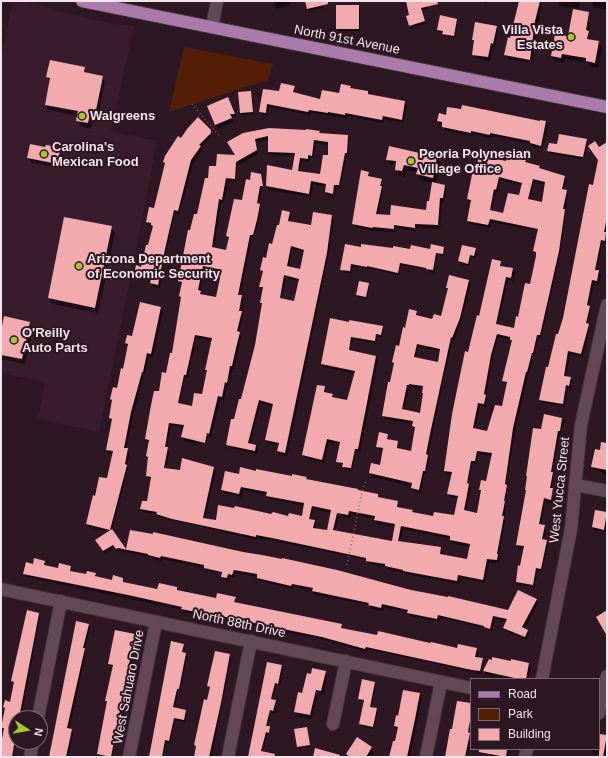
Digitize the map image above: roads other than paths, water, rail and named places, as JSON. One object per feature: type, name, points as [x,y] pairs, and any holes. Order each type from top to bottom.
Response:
[{"type":"main road","name":"North 91st Avenue","points":[[82,1],[607,107]]},
{"type":"street","points":[[212,27],[217,1]]},
{"type":"street","name":"West Yucca Street","points":[[542,678],[572,530],[581,425],[607,305]]},
{"type":"street","points":[[576,485],[607,492]]},
{"type":"street","name":"North 88th Drive","points":[[1,589],[470,688]]},
{"type":"street","points":[[40,710],[61,601]]},
{"type":"street","name":"West Sahuaro Drive","points":[[129,757],[156,622]]},
{"type":"street","points":[[228,757],[251,641]]},
{"type":"street","points":[[333,724],[346,661]]},
{"type":"street","points":[[600,708],[607,676]]},
{"type":"street","points":[[426,757],[441,682]]},
{"type":"place","name":"Villa Vista Estates","points":[[571,37]]},
{"type":"place","name":"Walgreens","points":[[82,116]]},
{"type":"place","name":"Carolina's Mexican Food","points":[[44,154]]},
{"type":"place","name":"Peoria Polynesian Village Office","points":[[411,161]]},
{"type":"place","name":"Arizona Department of Economic Security","points":[[79,266]]},
{"type":"place","name":"O'Reilly Auto Parts","points":[[14,340]]}]
